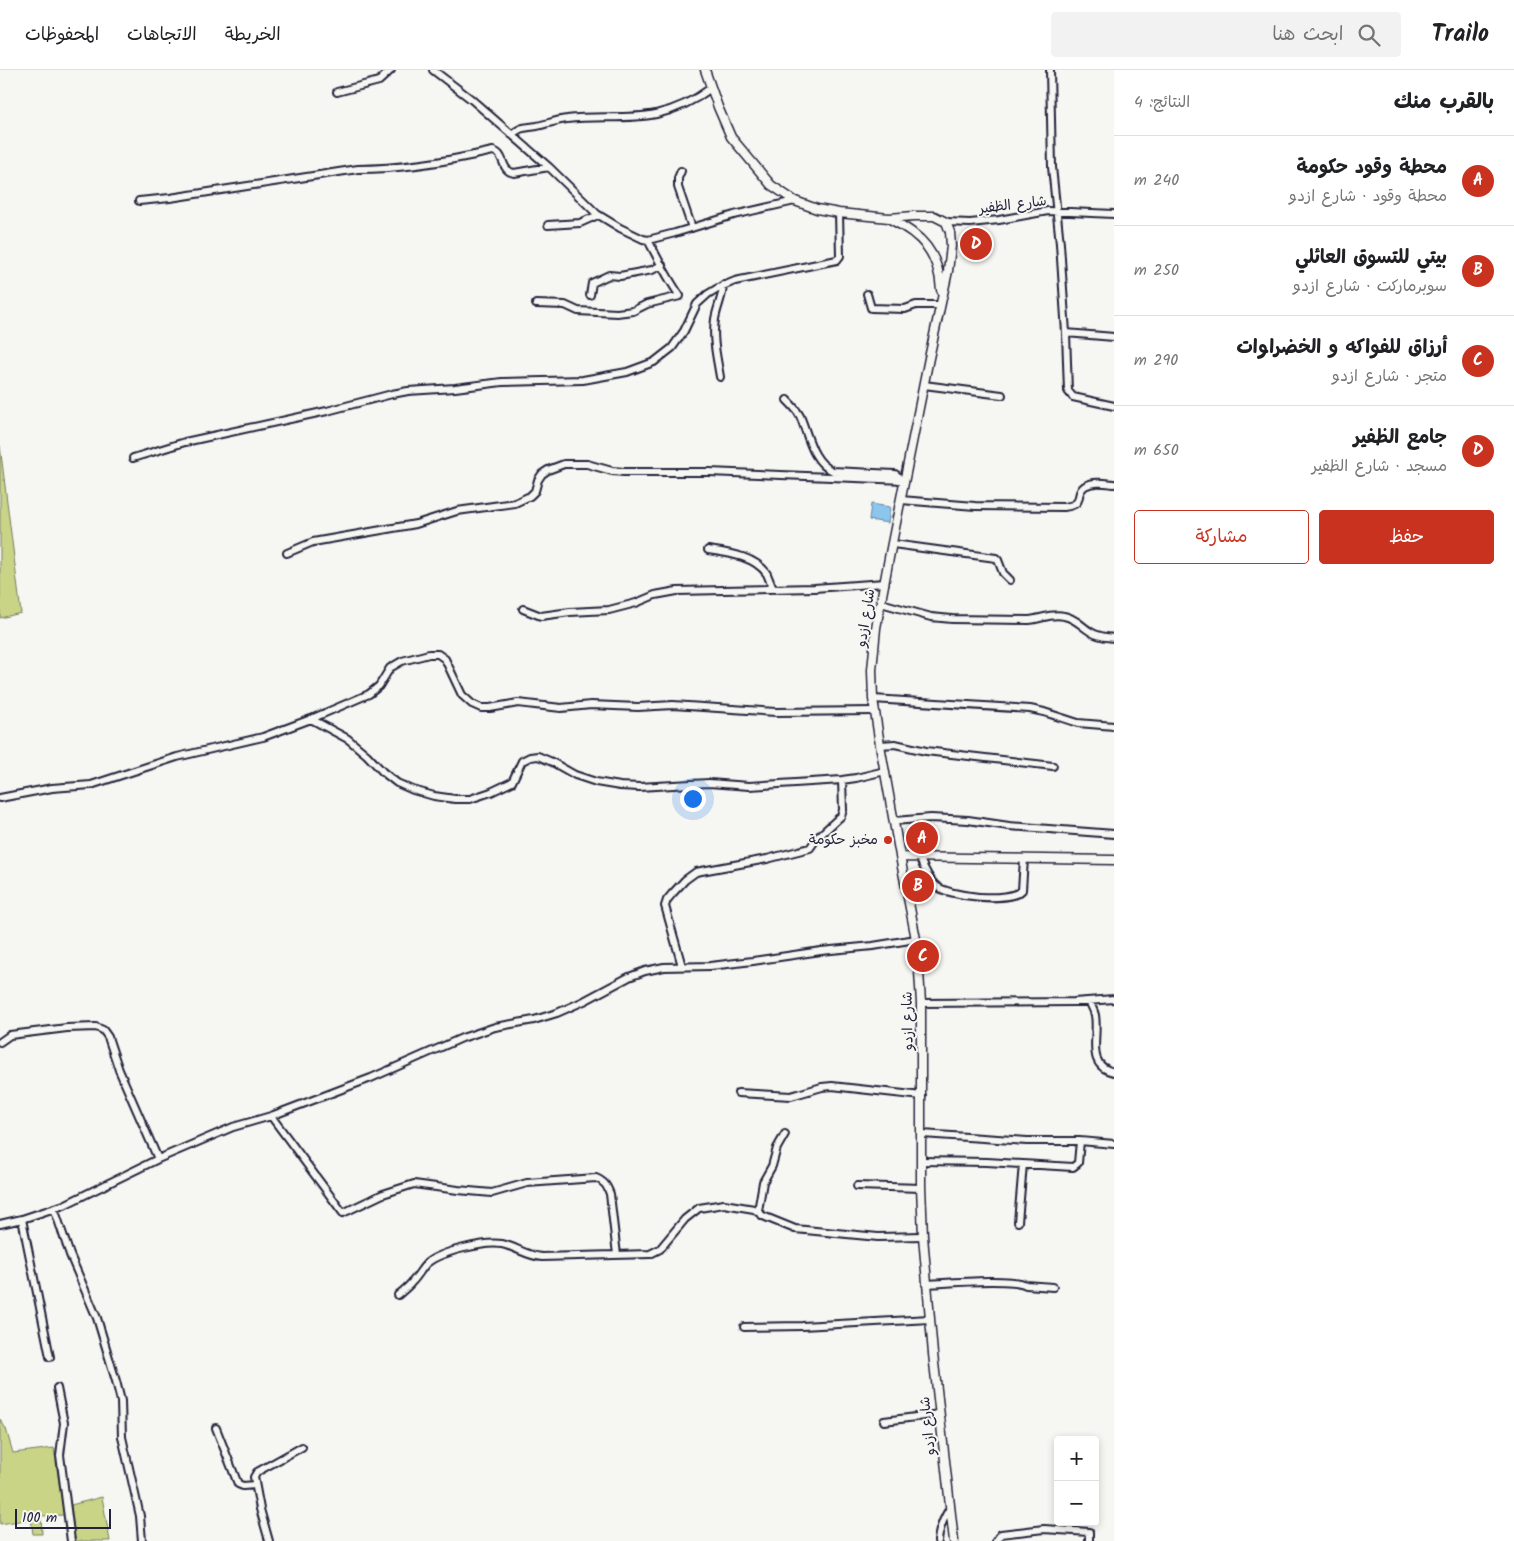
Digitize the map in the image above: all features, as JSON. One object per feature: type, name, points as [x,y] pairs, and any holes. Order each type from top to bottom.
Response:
[{"type":"street","points":[[337,92],[379,81],[391,70]]},
{"type":"street","points":[[433,70],[550,167],[598,215],[648,240],[734,215],[795,201]]},
{"type":"street","points":[[705,70],[731,138],[771,185],[795,201],[839,214],[889,218],[925,215],[939,218],[946,222],[951,239],[949,264],[941,302]]},
{"type":"street","points":[[1050,70],[1052,166],[1066,333],[1068,391],[1073,397],[1114,406]]},
{"type":"street","points":[[512,135],[524,126],[535,126],[566,119],[654,115],[679,108],[711,88]]},
{"type":"street","points":[[139,200],[170,198],[358,168],[381,169],[413,165],[493,151],[500,155],[509,173],[514,174],[550,167]]},
{"type":"street","points":[[681,171],[678,178],[678,187],[692,228]]},
{"type":"street","name":"شارع الظفير","points":[[946,222],[970,223],[1018,217],[1039,212],[1114,214]]},
{"type":"street","points":[[133,458],[185,442],[408,391],[496,383],[583,380],[627,372],[654,362],[665,355],[678,340],[697,304],[708,294],[723,285],[837,260],[840,256],[839,214]]},
{"type":"street","points":[[548,226],[580,223],[598,215]]},
{"type":"street","points":[[889,218],[914,233],[932,253],[940,274],[941,302]]},
{"type":"street","points":[[536,304],[565,305],[578,311],[617,313],[633,311],[647,304],[680,296],[648,240]]},
{"type":"street","points":[[590,295],[592,283],[609,275],[620,276],[652,270],[662,265]]},
{"type":"street","points":[[720,377],[714,334],[723,285]]},
{"type":"street","points":[[867,294],[871,308],[905,309],[941,302]]},
{"type":"street","name":"شارع ازدو","points":[[941,302],[902,480],[901,500],[873,647],[872,670],[873,699],[880,744],[916,939],[921,1003],[921,1188],[926,1284],[954,1541]]},
{"type":"street","points":[[1066,333],[1114,337]]},
{"type":"street","points":[[924,385],[1002,395]]},
{"type":"street","points":[[787,400],[799,414],[814,451],[826,468],[833,471],[896,474],[902,480]]},
{"type":"street","points":[[287,553],[313,542],[416,524],[457,511],[515,503],[530,496],[535,491],[542,474],[564,464],[587,464],[612,471],[624,472],[709,472],[902,480]]},
{"type":"street","points":[[901,500],[975,506],[1064,507],[1076,504],[1081,491],[1086,486],[1102,483],[1114,484]]},
{"type":"street","points":[[893,544],[996,558],[1003,573],[1010,580]]},
{"type":"street","points":[[708,550],[723,552],[759,565],[767,574],[773,589]]},
{"type":"street","points":[[523,609],[535,615],[548,615],[609,610],[636,604],[655,595],[677,591],[773,589],[885,583]]},
{"type":"street","points":[[881,603],[931,616],[952,618],[1029,620],[1048,615],[1062,615],[1073,618],[1096,635],[1114,638]]},
{"type":"street","points":[[0,798],[52,788],[91,785],[177,757],[263,737],[369,694],[379,686],[390,668],[402,661],[429,654],[438,654],[445,659],[462,694],[472,704],[481,708],[518,703],[561,708],[591,705],[638,707],[673,704],[776,712],[875,711]]},
{"type":"street","points":[[873,699],[1030,709],[1078,723],[1114,726]]},
{"type":"street","points":[[311,719],[335,730],[367,755],[397,783],[434,796],[455,799],[470,799],[509,784],[515,777],[522,761],[538,756],[575,775],[596,782],[639,787],[709,783],[749,786],[842,780],[885,771]]},
{"type":"street","points":[[880,744],[895,744],[926,751],[1053,766]]},
{"type":"street","points":[[682,966],[665,906],[672,894],[685,880],[696,872],[767,859],[810,848],[816,838],[841,816],[843,810],[842,780]]},
{"type":"street","points":[[894,821],[932,818],[1114,834]]},
{"type":"street","points":[[900,857],[1114,860]]},
{"type":"street","points":[[919,858],[935,885],[945,891],[975,896],[1008,896],[1018,894],[1022,890],[1024,859]]},
{"type":"street","points":[[0,1224],[22,1219],[83,1197],[158,1159],[233,1127],[271,1116],[371,1078],[477,1032],[557,1013],[644,971],[664,967],[710,966],[744,962],[916,939]]},
{"type":"street","points":[[921,1003],[1074,1002],[1114,999]]},
{"type":"street","points":[[1088,1001],[1095,1015],[1096,1061],[1101,1067],[1114,1072]]},
{"type":"street","points":[[0,1042],[10,1035],[66,1028],[96,1027],[103,1030],[108,1037],[119,1070],[158,1159]]},
{"type":"street","points":[[738,1093],[791,1096],[832,1086],[922,1096]]},
{"type":"street","points":[[271,1116],[343,1213],[383,1194],[414,1184],[492,1193],[527,1183],[596,1178],[602,1180],[607,1185],[610,1194],[617,1255]]},
{"type":"street","points":[[758,1211],[765,1177],[772,1166],[777,1148],[784,1134]]},
{"type":"street","points":[[922,1134],[1027,1141],[1080,1141],[1114,1144]]},
{"type":"street","points":[[921,1161],[1072,1167],[1078,1163],[1080,1141]]},
{"type":"street","points":[[1018,1222],[1023,1164]]},
{"type":"street","points":[[857,1186],[921,1188]]},
{"type":"street","points":[[398,1295],[428,1263],[437,1257],[476,1245],[490,1243],[511,1246],[534,1257],[650,1254],[660,1249],[685,1219],[699,1208],[724,1204],[748,1207],[758,1211],[763,1216],[795,1229],[878,1237],[923,1236]]},
{"type":"street","points":[[54,1208],[70,1254],[97,1318],[116,1380],[121,1401],[122,1437],[140,1516],[142,1541]]},
{"type":"street","points":[[22,1219],[50,1357]]},
{"type":"street","points":[[926,1284],[1008,1281],[1026,1285],[1054,1287]]},
{"type":"street","points":[[744,1327],[930,1319]]},
{"type":"street","points":[[57,1388],[64,1423],[60,1455],[71,1541]]},
{"type":"street","points":[[884,1421],[940,1414]]},
{"type":"street","points":[[216,1428],[238,1484],[244,1486],[255,1485]]},
{"type":"street","points":[[269,1541],[254,1477],[257,1472],[302,1447]]},
{"type":"street","points":[[938,1541],[943,1519],[950,1508]]},
{"type":"street","points":[[996,1541],[1001,1534],[1044,1529],[1089,1532],[1089,1541]]},
{"type":"green space","points":[[0,446],[21,613],[0,618]]},
{"type":"green space","points":[[0,1419],[6,1429],[13,1453],[54,1448],[64,1515],[41,1516],[42,1534],[33,1534],[31,1519],[0,1524]]},
{"type":"green space","points":[[102,1497],[110,1541],[75,1541],[71,1505]]},
{"type":"water","points":[[871,504],[890,507],[888,523],[869,520]]},
{"type":"place","name":"جامع الظفير","points":[[976,244]]},
{"type":"place","name":"محطة وقود حكومة","points":[[922,838]]},
{"type":"place","name":"مخبز حكومة","points":[[888,840]]},
{"type":"place","name":"بيتي للتسوق العائلي","points":[[918,886]]},
{"type":"place","name":"أرزاق للفواكه و الخضراوات","points":[[923,956]]}]
